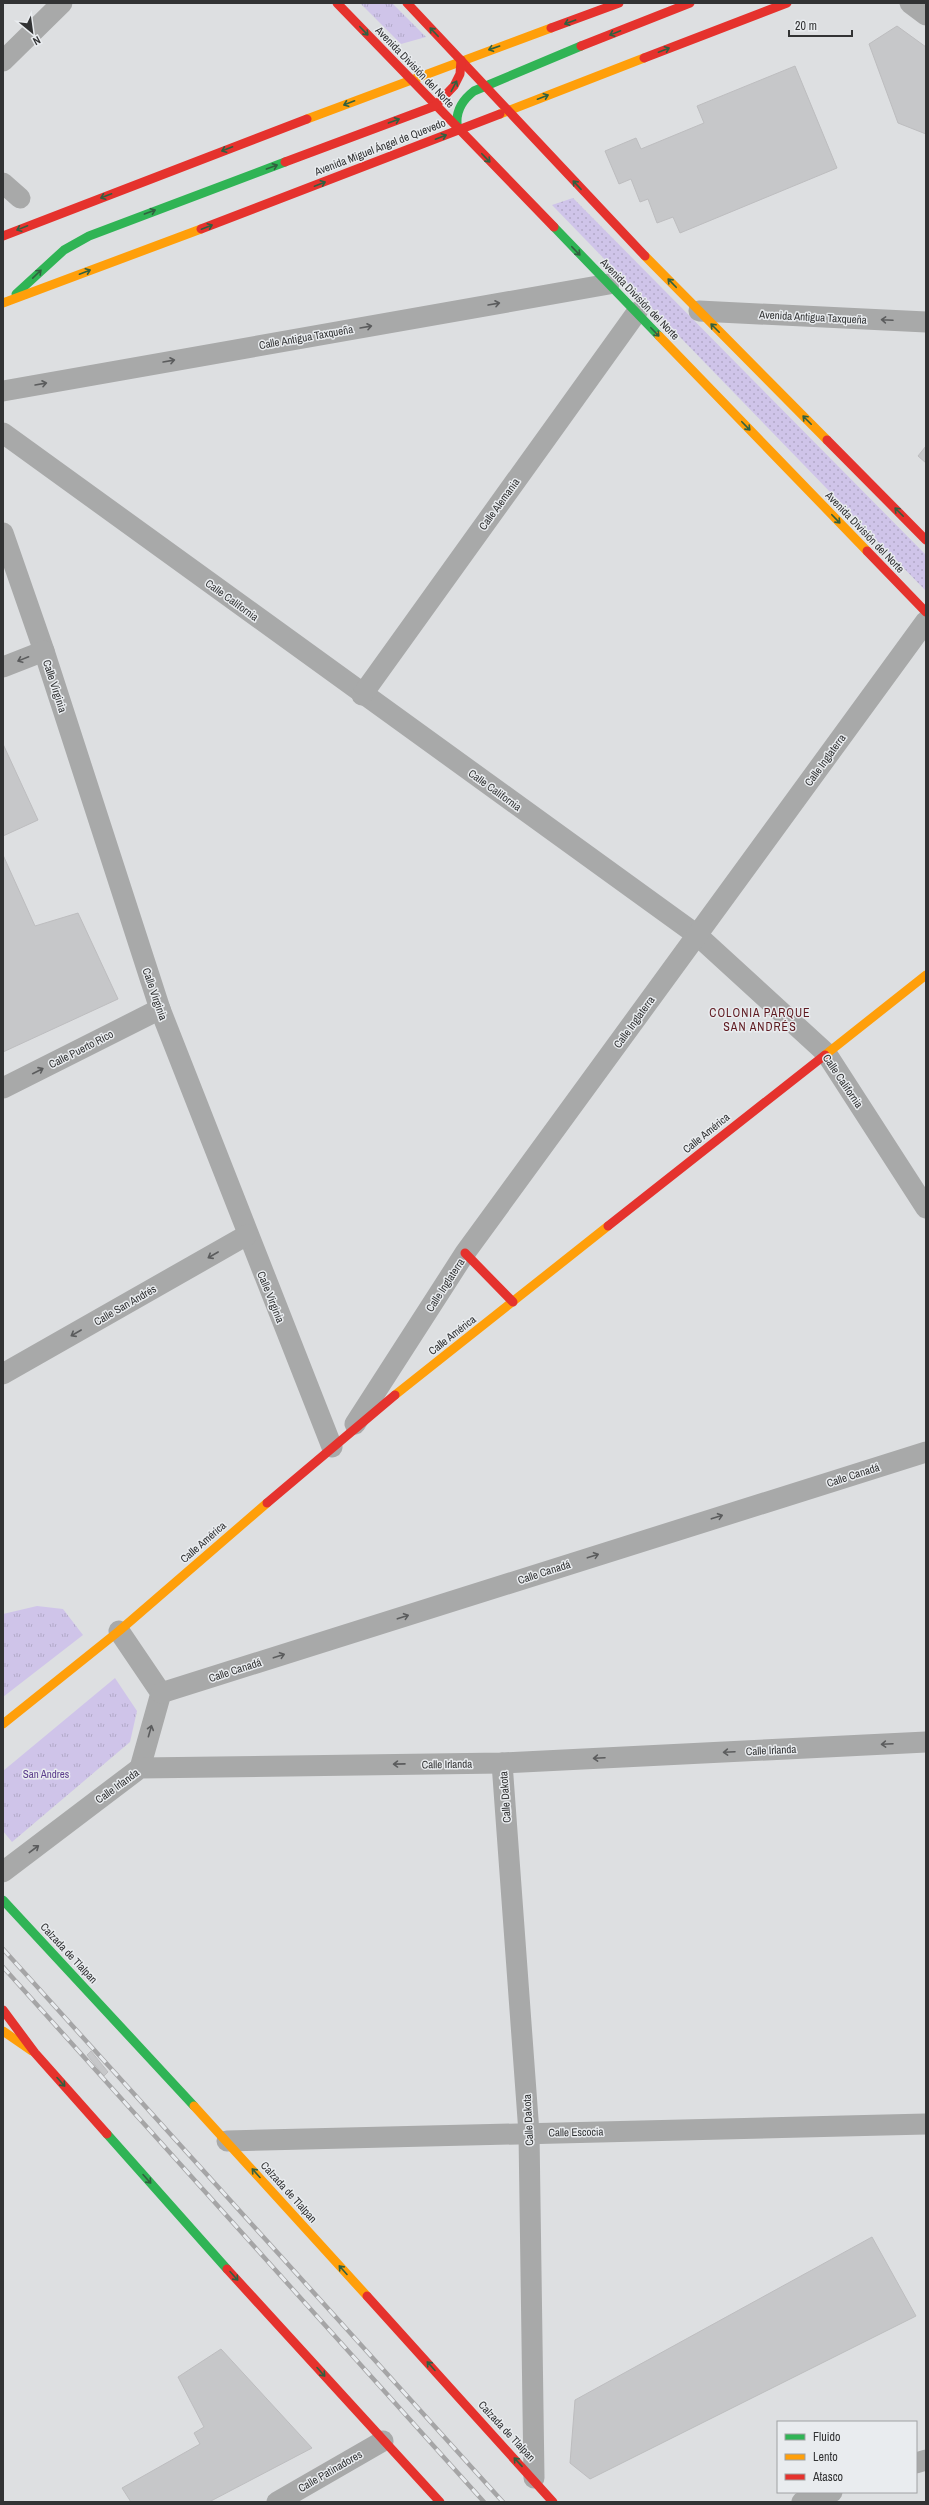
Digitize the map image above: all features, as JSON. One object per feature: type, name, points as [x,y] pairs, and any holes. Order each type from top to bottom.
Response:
[{"type":"main road","name":"Avenida División del Norte","points":[[337,3],[458,130],[637,312],[926,612]]},
{"type":"main road","points":[[407,3],[461,60],[506,111],[699,311],[926,540]]},
{"type":"main road","points":[[3,236],[461,60],[619,3]]},
{"type":"main road","points":[[458,130],[456,119],[462,101],[472,92],[690,3]]},
{"type":"main road","name":"Avenida Miguel Ángel de Quevedo","points":[[6,302],[787,3]]},
{"type":"main road","points":[[6,302],[60,253],[89,236],[436,106],[454,88],[460,72],[461,60]]},
{"type":"main road","name":"Calle América","points":[[3,1724],[119,1631],[352,1429],[926,975]]},
{"type":"main road","points":[[465,1253],[513,1302]]},
{"type":"main road","name":"Calzada de Tlalpan","points":[[3,1900],[227,2141],[534,2478],[553,2502]]},
{"type":"main road","points":[[3,2010],[35,2053],[382,2441],[440,2502]]},
{"type":"main road","points":[[3,2031],[35,2053]]},
{"type":"street","points":[[3,61],[62,3]]},
{"type":"street","points":[[910,3],[926,15]]},
{"type":"street","points":[[3,183],[20,198]]},
{"type":"street","name":"Calle Antigua Taxqueña","points":[[3,391],[609,284]]},
{"type":"street","name":"Avenida Antigua Taxqueña","points":[[699,311],[926,322]]},
{"type":"street","name":"Calle Alemania","points":[[362,695],[637,312]]},
{"type":"street","name":"Calle California","points":[[3,433],[362,695],[697,935],[826,1053],[926,1208]]},
{"type":"street","name":"Calle Virginia","points":[[3,533],[44,651],[160,1009],[247,1235],[332,1446]]},
{"type":"street","name":"Calle Inglaterra","points":[[352,1429],[465,1253],[926,621]]},
{"type":"street","points":[[3,668],[44,651]]},
{"type":"street","name":"Calle Puerto Rico","points":[[3,1088],[160,1009]]},
{"type":"street","name":"Calle San Andrés","points":[[3,1374],[247,1235]]},
{"type":"street","name":"Calle Canadá","points":[[161,1693],[926,1452]]},
{"type":"street","points":[[119,1631],[161,1693],[140,1768]]},
{"type":"street","name":"Calle Irlanda","points":[[3,1872],[140,1768],[502,1763],[926,1742]]},
{"type":"street","name":"Calle Dakota","points":[[502,1763],[530,2133],[534,2478]]},
{"type":"street","name":"Calle Escocia","points":[[227,2141],[926,2124]]},
{"type":"street","name":"Calle Patinadores","points":[[277,2502],[382,2441]]},
{"type":"street","points":[[802,2502],[829,2493]]},
{"type":"green space","points":[[360,3],[392,3],[426,37],[401,44]]},
{"type":"green space","points":[[573,198],[926,555],[926,591],[552,205]]},
{"type":"green space","points":[[37,1606],[63,1609],[83,1635],[3,1697],[3,1614]]},
{"type":"green space","name":"San Andres","points":[[115,1678],[137,1711],[130,1742],[12,1842],[3,1831],[3,1771]]},
{"type":"building","points":[[897,26],[926,47],[926,134],[898,123],[869,44]]},
{"type":"building","points":[[795,66],[837,168],[680,233],[673,217],[657,223],[648,199],[640,202],[631,179],[619,184],[605,151],[636,138],[641,149],[704,123],[697,106]]},
{"type":"building","points":[[926,446],[926,463],[918,456]]},
{"type":"building","points":[[3,744],[38,820],[3,836]]},
{"type":"building","points":[[3,855],[35,926],[78,913],[118,999],[3,1052]]},
{"type":"building","points":[[91,2051],[108,2072],[104,2076],[87,2055]]},
{"type":"building","points":[[872,2237],[916,2316],[590,2479],[570,2463],[575,2400]]},
{"type":"building","points":[[221,2349],[312,2448],[209,2502],[131,2502],[122,2488],[200,2444],[194,2433],[204,2427],[178,2377]]},
{"type":"railway","points":[[3,1949],[503,2502]]},
{"type":"railway","points":[[3,1967],[484,2502]]},
{"type":"traffic: fast","points":[[458,130],[457,118],[462,103],[474,91],[581,46]]},
{"type":"traffic: fast","points":[[16,294],[64,250],[89,236],[285,162]]},
{"type":"traffic: fast","points":[[554,227],[659,336]]},
{"type":"traffic: fast","points":[[3,1900],[194,2106]]},
{"type":"traffic: fast","points":[[107,2134],[227,2269]]},
{"type":"traffic: slow","points":[[307,119],[551,28]]},
{"type":"traffic: slow","points":[[500,114],[644,58]]},
{"type":"traffic: slow","points":[[3,303],[201,229]]},
{"type":"traffic: slow","points":[[645,256],[827,440]]},
{"type":"traffic: slow","points":[[659,336],[867,551]]},
{"type":"traffic: slow","points":[[825,1055],[926,975]]},
{"type":"traffic: slow","points":[[395,1395],[608,1226]]},
{"type":"traffic: slow","points":[[3,1724],[119,1631],[267,1503]]},
{"type":"traffic: slow","points":[[3,2031],[32,2051]]},
{"type":"traffic: slow","points":[[194,2106],[367,2296]]},
{"type":"traffic: jam","points":[[337,3],[554,227]]},
{"type":"traffic: jam","points":[[407,3],[645,256]]},
{"type":"traffic: jam","points":[[551,28],[619,3]]},
{"type":"traffic: jam","points":[[581,46],[690,3]]},
{"type":"traffic: jam","points":[[644,58],[787,3]]},
{"type":"traffic: jam","points":[[285,162],[435,106],[454,86],[460,74],[461,60]]},
{"type":"traffic: jam","points":[[201,229],[500,114]]},
{"type":"traffic: jam","points":[[3,236],[307,119]]},
{"type":"traffic: jam","points":[[827,440],[926,540]]},
{"type":"traffic: jam","points":[[867,551],[926,612]]},
{"type":"traffic: jam","points":[[608,1226],[825,1055]]},
{"type":"traffic: jam","points":[[465,1253],[513,1302]]},
{"type":"traffic: jam","points":[[267,1503],[395,1395]]},
{"type":"traffic: jam","points":[[3,2010],[35,2053],[107,2134]]},
{"type":"traffic: jam","points":[[227,2269],[440,2502]]},
{"type":"traffic: jam","points":[[367,2296],[553,2502]]},
{"type":"district","name":"COLONIA PARQUE SAN ANDRÉS","points":[[760,1020]]}]
